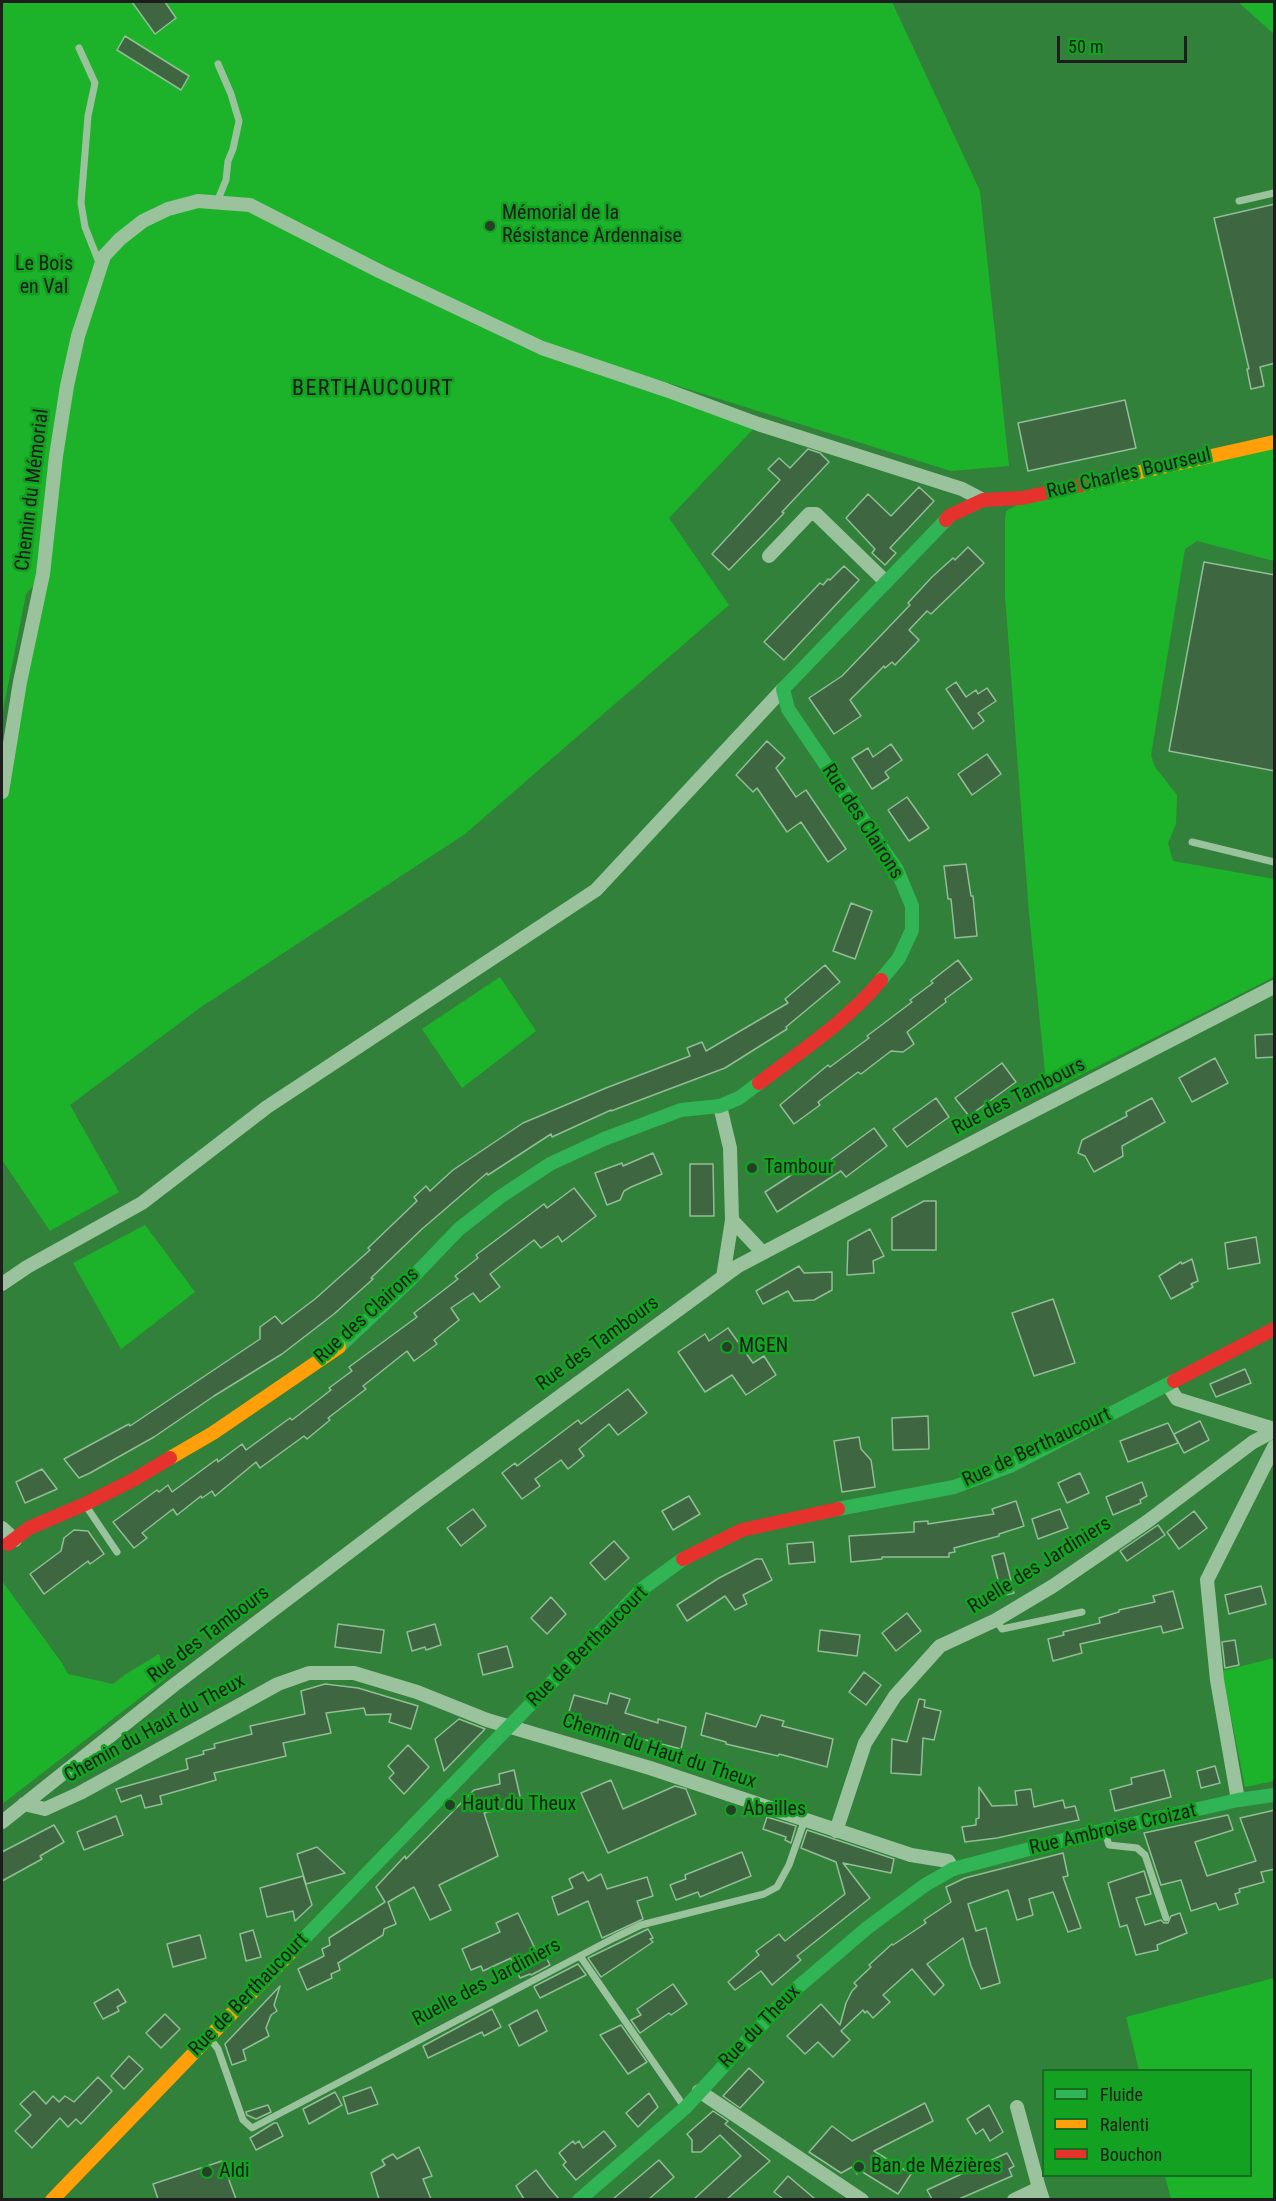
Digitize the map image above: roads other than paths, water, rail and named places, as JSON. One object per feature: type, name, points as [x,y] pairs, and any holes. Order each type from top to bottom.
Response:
[{"type":"main road","name":"Rue Charles Bourseul","points":[[983,500],[1022,498],[1275,442]]},
{"type":"main road","points":[[783,689],[949,516],[983,500]]},
{"type":"main road","name":"Rue des Clairons","points":[[12,1542],[29,1528],[133,1480],[213,1433],[336,1350],[410,1280],[459,1229],[500,1197],[550,1164],[604,1139],[681,1110],[720,1106],[739,1098],[826,1032],[872,991],[899,958],[912,930],[912,906],[897,870],[788,709],[783,689]]},
{"type":"main road","name":"Rue de Berthaucourt","points":[[52,2199],[642,1589],[679,1561],[742,1530],[954,1487],[1037,1453],[1275,1329]]},
{"type":"main road","name":"Rue Ambroise Croizat","points":[[953,1869],[1238,1800],[1275,1795]]},
{"type":"main road","name":"Rue du Theux","points":[[579,2199],[685,2108],[791,1993],[867,1928],[925,1885],[953,1869]]},
{"type":"street","name":"Chemin du Mémorial","points":[[2,792],[20,682],[43,574],[56,456],[67,386],[78,336],[104,256],[120,238],[143,221],[168,209],[198,201],[250,205],[381,272],[542,348],[758,424],[962,489],[983,500]]},
{"type":"street","points":[[769,556],[809,514],[816,514],[886,582]]},
{"type":"street","points":[[2,1284],[27,1267],[142,1203],[267,1107],[596,890],[783,689]]},
{"type":"street","name":"Rue des Tambours","points":[[2,1822],[174,1685],[417,1501],[738,1266],[1275,987]]},
{"type":"street","points":[[720,1106],[730,1148],[732,1220],[723,1277]]},
{"type":"street","points":[[732,1220],[763,1253]]},
{"type":"street","points":[[1168,1385],[1177,1399],[1275,1430]]},
{"type":"street","name":"Ruelle des Jardiniers","points":[[836,1831],[865,1743],[895,1695],[940,1646],[996,1620],[1053,1586],[1139,1528],[1253,1442],[1275,1430]]},
{"type":"street","points":[[1238,1800],[1217,1680],[1207,1580],[1275,1447]]},
{"type":"street","name":"Rue des Clairons","points":[[2,1528],[12,1542]]},
{"type":"street","name":"Chemin du Haut du Theux","points":[[24,1804],[45,1809],[71,1797],[278,1684],[309,1673],[354,1673],[417,1692],[487,1720],[510,1725],[805,1819],[910,1855],[948,1861],[953,1869]]},
{"type":"street","points":[[699,2091],[862,2199]]},
{"type":"street","points":[[1014,2199],[1041,2194],[1017,2108]]},
{"type":"lane","points":[[79,48],[95,84],[88,116],[81,204],[85,227],[101,267]]},
{"type":"lane","points":[[217,202],[226,180],[228,161],[239,121],[231,94],[218,64]]},
{"type":"lane","points":[[1239,201],[1275,193]]},
{"type":"lane","points":[[1192,842],[1275,862]]},
{"type":"lane","points":[[85,1504],[117,1552]]},
{"type":"lane","points":[[996,1620],[1002,1629],[1082,1612]]},
{"type":"lane","name":"Ruelle des Jardiniers","points":[[209,2037],[218,2049],[243,2120],[252,2128],[641,1925],[764,1894],[777,1887],[789,1865],[805,1819]]},
{"type":"lane","points":[[1104,1831],[1109,1845],[1137,1848],[1145,1855],[1166,1918]]},
{"type":"lane","points":[[580,1956],[685,2108]]},
{"type":"place","name":"Mémorial de la Résistance Ardennaise","points":[[490,226]]},
{"type":"place","name":"Tambour","points":[[752,1168]]},
{"type":"place","name":"MGEN","points":[[727,1347]]},
{"type":"place","name":"Haut du Theux","points":[[450,1805]]},
{"type":"place","name":"Abeilles","points":[[731,1810]]},
{"type":"place","name":"Ban de Mézières","points":[[859,2167]]},
{"type":"place","name":"Aldi","points":[[207,2172]]},
{"type":"district","name":"BERTHAUCOURT","points":[[373,389]]},
{"type":"park label","name":"Le Bois en Val","points":[[44,276]]}]
